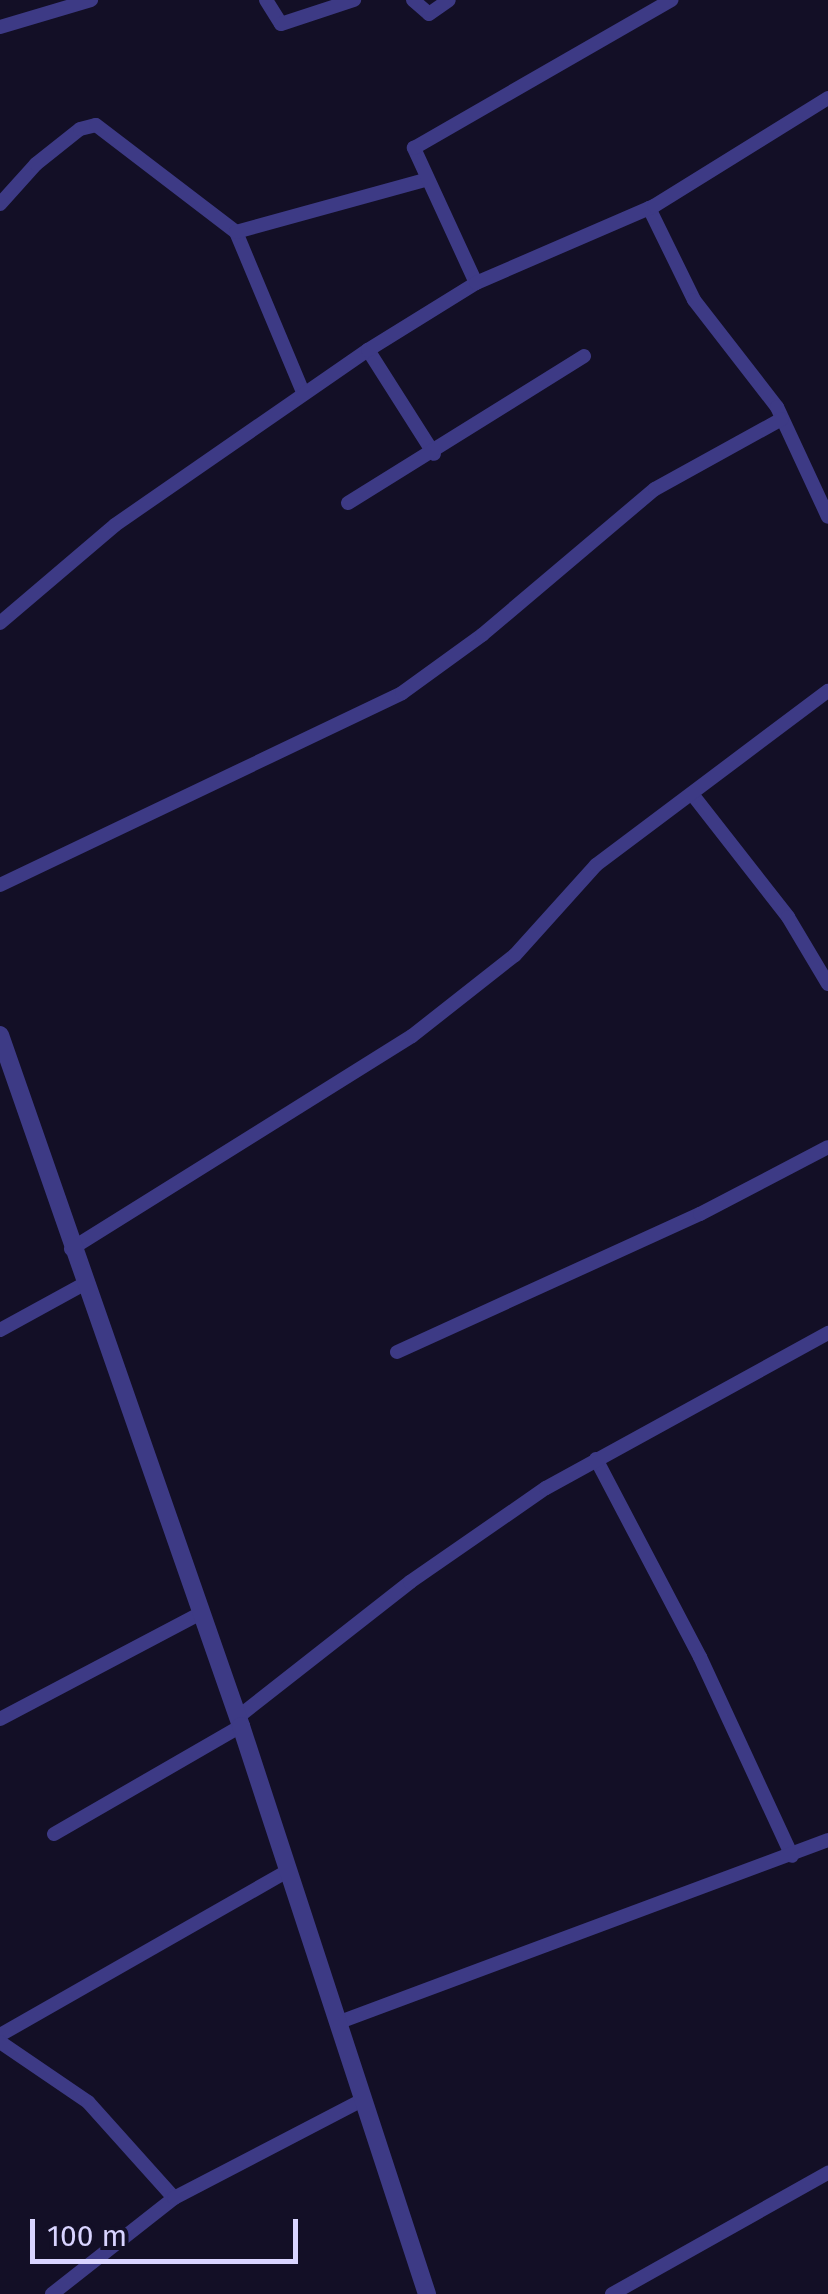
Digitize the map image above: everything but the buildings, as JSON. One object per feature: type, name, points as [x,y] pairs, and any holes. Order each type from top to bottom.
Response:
[{"type":"street","points":[[0,27],[91,0]]},
{"type":"street","points":[[266,0],[281,24],[354,0]]},
{"type":"street","points":[[413,0],[430,14],[450,0]]},
{"type":"street","points":[[476,283],[414,158],[419,142],[671,0]]},
{"type":"street","points":[[0,623],[115,525],[368,350],[476,283],[649,208],[828,98]]},
{"type":"street","points":[[0,204],[36,164],[80,129],[96,125],[236,232],[303,392]]},
{"type":"street","points":[[236,232],[425,180]]},
{"type":"street","points":[[649,208],[694,300],[782,419],[828,517]]},
{"type":"street","points":[[368,350],[434,454]]},
{"type":"street","points":[[348,503],[434,454],[584,356]]},
{"type":"street","points":[[0,885],[402,693],[482,635],[655,489],[782,419]]},
{"type":"street","points":[[71,1249],[412,1036],[514,955],[596,866],[828,692]]},
{"type":"street","points":[[692,794],[788,916],[828,984]]},
{"type":"street","points":[[0,1035],[71,1249],[239,1721],[427,2294]]},
{"type":"street","points":[[397,1352],[700,1214],[828,1146]]},
{"type":"street","points":[[0,1330],[84,1284]]},
{"type":"street","points":[[54,1834],[239,1721],[470,1538],[596,1459],[828,1333]]},
{"type":"street","points":[[596,1459],[700,1657],[792,1856]]},
{"type":"street","points":[[0,1719],[201,1613]]},
{"type":"street","points":[[337,2023],[828,1840]]},
{"type":"street","points":[[174,2198],[88,2102],[0,2039],[288,1870]]},
{"type":"street","points":[[52,2294],[174,2198],[362,2100]]},
{"type":"street","points":[[612,2294],[828,2173]]}]
